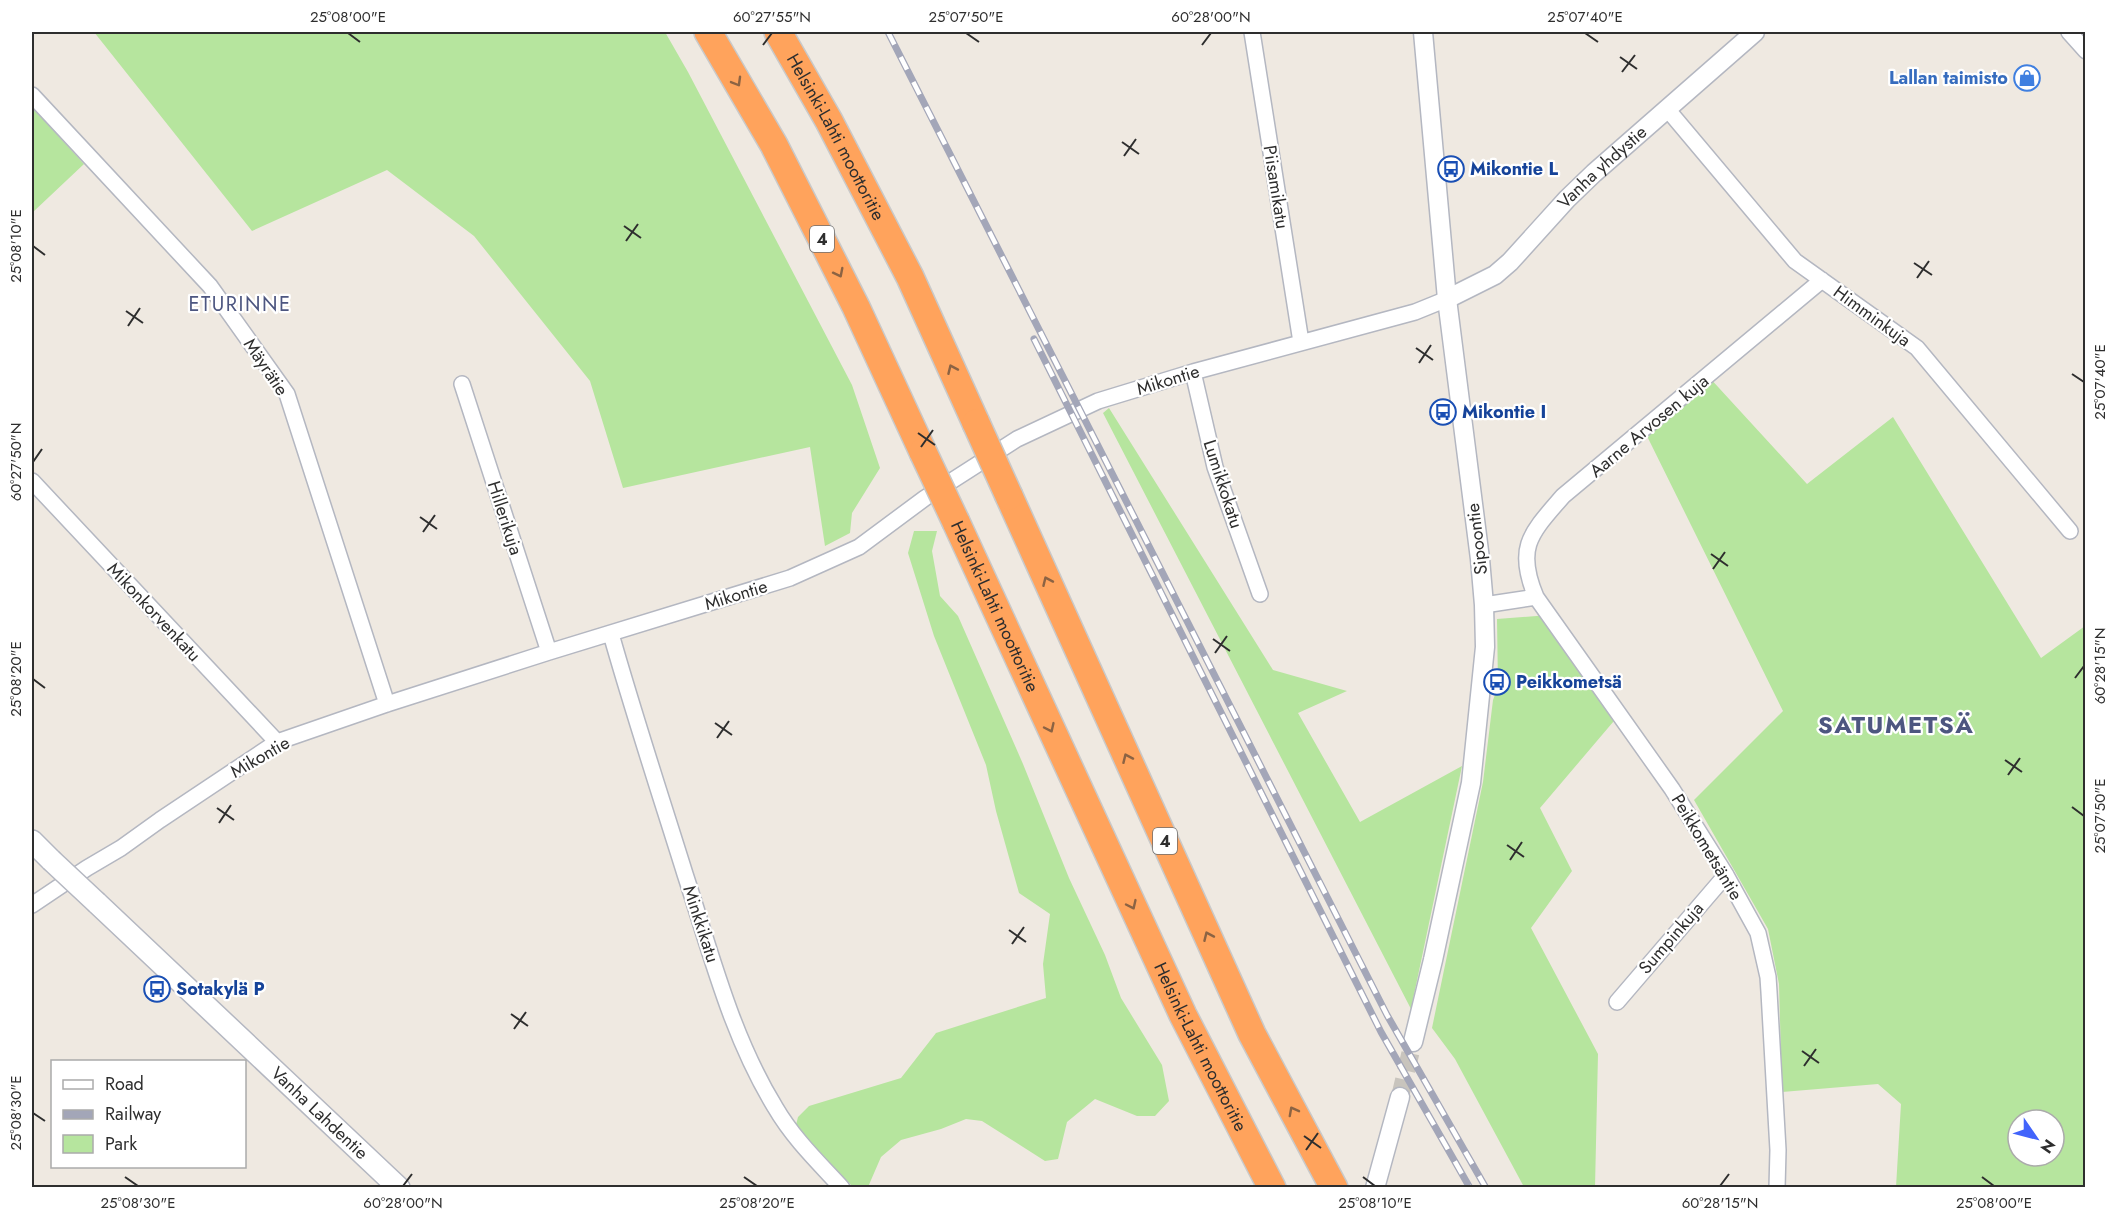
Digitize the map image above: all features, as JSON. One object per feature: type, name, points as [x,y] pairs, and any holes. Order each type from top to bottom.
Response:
[{"type":"highway","name":"Helsinki-Lahti moottoritie","points":[[708,32],[774,145],[856,307],[1183,1015],[1272,1188]]},
{"type":"highway","name":"Helsinki-Lahti moottoritie","points":[[778,32],[829,121],[910,278],[1252,1034],[1332,1185]]},
{"type":"main road","name":"Vanha Lahdentie","points":[[32,841],[399,1188]]},
{"type":"street","name":"Piisamikatu","points":[[1252,32],[1301,342]]},
{"type":"street","name":"Sipoontie","points":[[1413,1042],[1471,783],[1485,647],[1484,605],[1447,299],[1423,32]]},
{"type":"street","name":"Vanha yhdystie","points":[[1447,299],[1496,275],[1580,186],[1755,32]]},
{"type":"street","points":[[2069,32],[2085,51]]},
{"type":"street","name":"Mäyrätie","points":[[32,95],[210,286],[287,394],[387,704]]},
{"type":"street","name":"Himminkuja","points":[[1668,110],[1795,261],[1917,348],[2070,531]]},
{"type":"street","name":"Aarne Arvosen kuja","points":[[1536,597],[1527,576],[1525,552],[1535,529],[1563,496],[1822,280]]},
{"type":"street","name":"Mikontie","points":[[32,905],[87,868],[121,849],[160,820],[277,742],[549,652],[790,578],[859,547],[925,498],[1017,439],[1098,401],[1193,372],[1415,312],[1447,299]]},
{"type":"street","name":"Lumikkokatu","points":[[1193,372],[1215,467],[1260,594]]},
{"type":"street","name":"Hillerikuja","points":[[462,384],[549,652]]},
{"type":"street","name":"Mikonkorvenkatu","points":[[32,481],[277,742]]},
{"type":"street","points":[[1484,605],[1536,597]]},
{"type":"street","name":"Peikkometsäntie","points":[[1536,597],[1672,789],[1726,875],[1758,933],[1768,976],[1778,1150],[1777,1188]]},
{"type":"street","name":"Minkkikatu","points":[[611,634],[651,770],[735,1029],[776,1109],[809,1153],[842,1188]]},
{"type":"street","name":"Sumpinkuja","points":[[1617,1002],[1726,875]]},
{"type":"street","points":[[1375,1188],[1400,1097]]},
{"type":"green space","points":[[94,32],[665,32],[852,385],[880,468],[852,513],[850,533],[825,546],[810,447],[623,488],[590,381],[474,236],[387,170],[252,231]]},
{"type":"green space","points":[[32,107],[84,164],[32,213]]},
{"type":"green space","points":[[1708,376],[1807,484],[1893,417],[2041,658],[2085,626],[2085,1187],[1896,1187],[1901,1104],[1878,1084],[1782,1092],[1779,984],[1768,929],[1694,800],[1783,711],[1644,430]]},
{"type":"green space","points":[[1109,408],[1273,670],[1347,691],[1298,713],[1360,822],[1462,766],[1411,1009],[1103,413]]},
{"type":"green space","points":[[914,531],[937,531],[932,551],[940,596],[958,616],[1023,764],[1069,878],[1105,955],[1121,998],[1162,1065],[1169,1101],[1155,1116],[1137,1116],[1095,1099],[1067,1122],[1058,1159],[1045,1161],[982,1121],[966,1119],[941,1129],[901,1140],[881,1157],[868,1187],[853,1187],[796,1125],[798,1117],[809,1106],[901,1078],[936,1033],[1046,998],[1043,964],[1050,914],[1019,893],[996,811],[986,765],[934,636],[908,553]]},
{"type":"green space","points":[[1549,615],[1619,715],[1540,808],[1572,871],[1531,928],[1598,1054],[1595,1187],[1524,1187],[1455,1059],[1432,1028],[1483,782],[1493,700],[1498,687],[1497,619]]},
{"type":"tunnel","points":[[1400,1097],[1413,1042]]},
{"type":"railway","points":[[888,32],[1387,1015],[1486,1188]]},
{"type":"railway","points":[[1034,339],[1381,1032],[1470,1188]]},
{"type":"place","name":"Lallan taimisto","points":[[2027,78]]},
{"type":"place","name":"Mikontie L","points":[[1451,169]]},
{"type":"place","name":"Mikontie I","points":[[1443,412]]},
{"type":"place","name":"Peikkometsä","points":[[1497,682]]},
{"type":"place","name":"Sotakylä P","points":[[157,989]]},
{"type":"district","name":"ETURINNE","points":[[240,304]]},
{"type":"district","name":"SATUMETSÄ","points":[[1896,725]]}]
